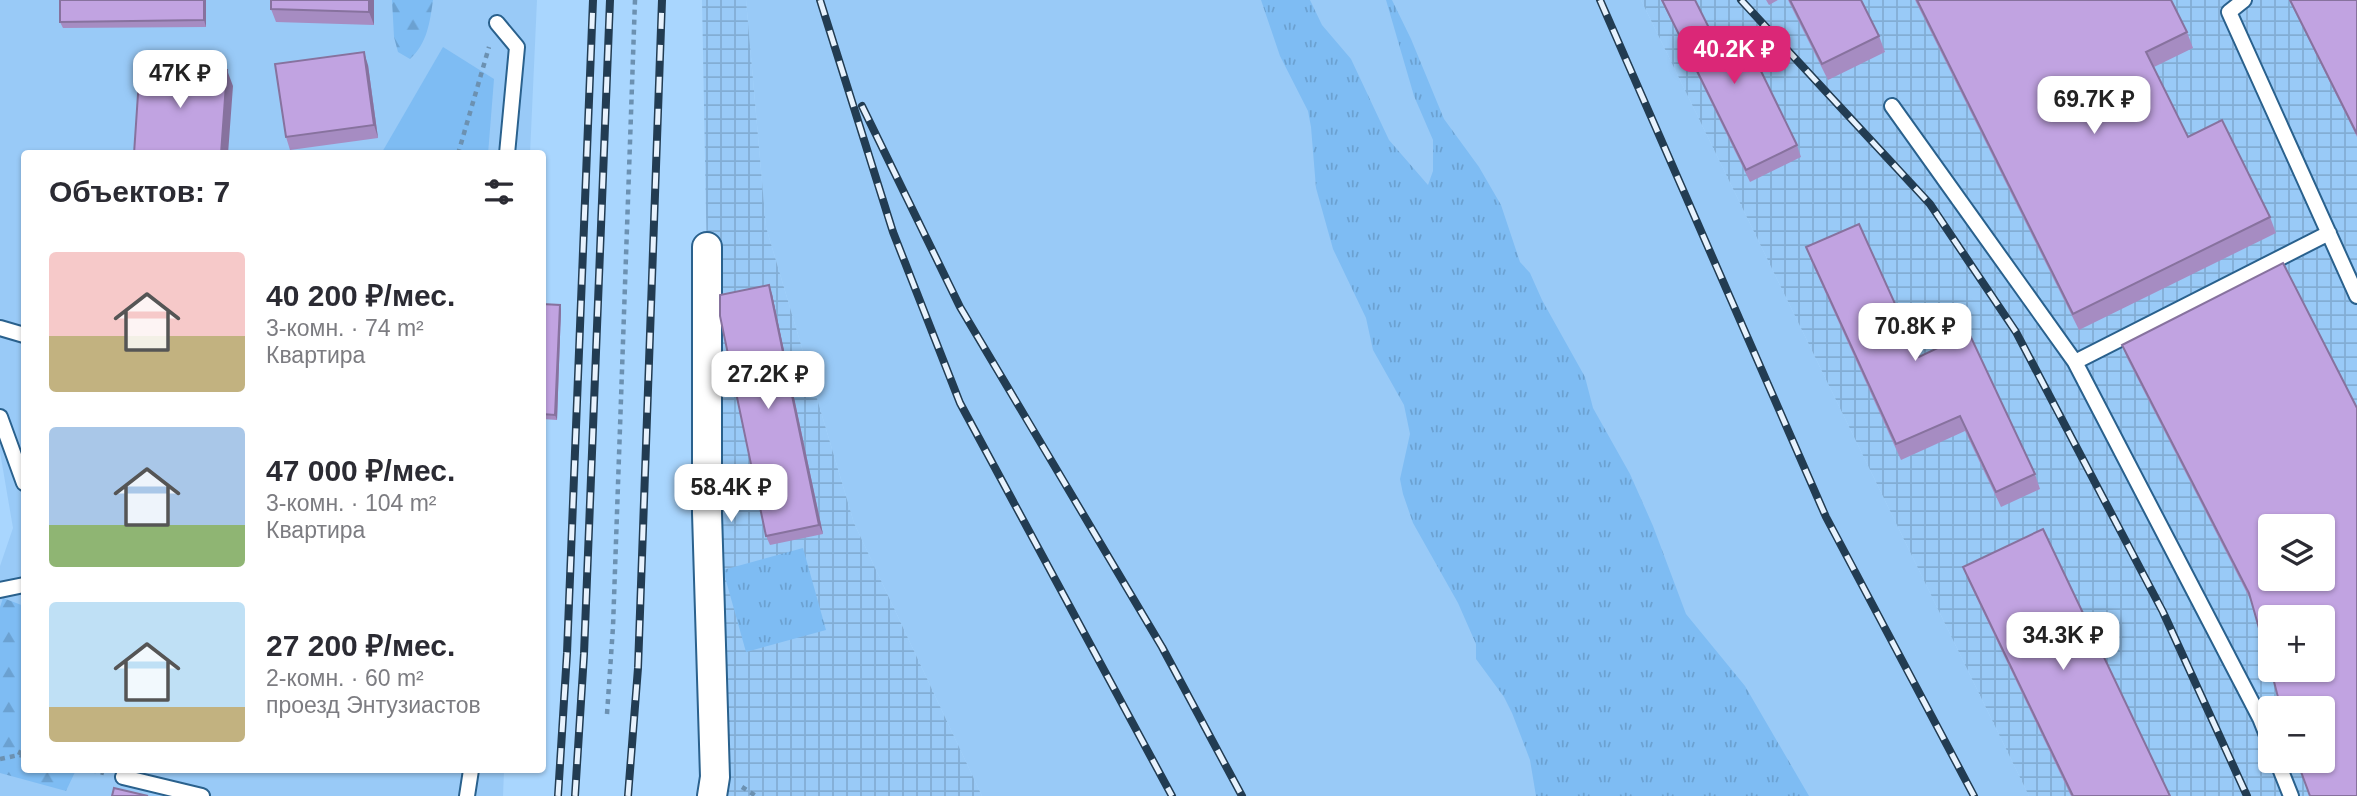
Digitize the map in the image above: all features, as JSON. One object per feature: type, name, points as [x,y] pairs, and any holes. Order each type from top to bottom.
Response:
[{"type":"street","points":[[707,247],[707,513],[715,777],[712,796]]},
{"type":"lane","points":[[2244,0],[2229,12],[2357,296]]},
{"type":"lane","points":[[496,23],[517,47],[507,150]]},
{"type":"lane","points":[[1892,106],[2075,362],[2258,714]]},
{"type":"lane","points":[[2075,362],[2329,233]]},
{"type":"lane","points":[[0,328],[21,334]]},
{"type":"lane","points":[[0,417],[21,474]]},
{"type":"lane","points":[[0,590],[21,586]]},
{"type":"lane","points":[[467,796],[471,773]]},
{"type":"lane","points":[[2282,773],[2291,796]]},
{"type":"lane","points":[[124,777],[202,796]]},
{"type":"path","points":[[607,714],[614,606],[635,0]]},
{"type":"path","points":[[459,150],[496,23]]},
{"type":"path","points":[[0,759],[21,755]]},
{"type":"shaded area","points":[[0,0],[537,0],[530,150],[21,150],[21,773],[504,773],[503,796],[0,796],[0,566],[13,528],[0,452]]},
{"type":"shaded area","points":[[702,0],[746,0],[766,227],[854,523],[982,796],[717,796]]},
{"type":"shaded area","points":[[746,0],[1641,0],[2029,796],[982,796],[854,523],[766,227]]},
{"type":"shaded area","points":[[1641,0],[1766,0],[1769,4],[1778,0],[2357,0],[2357,796],[2029,796]]},
{"type":"green space","points":[[392,0],[433,0],[424,40],[410,59],[398,52],[394,37]]},
{"type":"green space","points":[[1261,0],[1310,0],[1322,25],[1351,59],[1389,140],[1428,185],[1433,171],[1433,140],[1414,96],[1386,0],[1392,0],[1444,119],[1479,167],[1501,205],[1520,262],[1530,273],[1585,377],[1593,408],[1630,474],[1686,614],[1745,686],[1809,796],[1536,796],[1530,760],[1512,713],[1504,697],[1476,659],[1476,644],[1458,603],[1413,523],[1400,479],[1410,434],[1404,405],[1373,350],[1366,318],[1333,249],[1316,188],[1308,111],[1280,56]]},
{"type":"green space","points":[[443,47],[494,79],[488,150],[383,150]]},
{"type":"green space","points":[[803,548],[826,630],[746,652],[723,570]]},
{"type":"green space","points":[[3,598],[21,605],[21,773],[75,773],[66,791],[0,773],[0,607]]},
{"type":"building","points":[[60,0],[204,0],[204,20],[60,22]]},
{"type":"building","points":[[271,0],[369,0],[369,12],[271,9]]},
{"type":"building","points":[[1662,0],[1695,0],[1715,40],[1740,28],[1797,145],[1746,170]]},
{"type":"building","points":[[1790,0],[1861,0],[1879,36],[1822,64]]},
{"type":"building","points":[[1917,0],[2171,0],[2187,32],[2146,52],[2188,137],[2222,120],[2270,217],[2073,314]]},
{"type":"building","points":[[2290,0],[2357,0],[2357,134]]},
{"type":"building","points":[[364,52],[374,125],[286,137],[275,64]]},
{"type":"building","points":[[140,64],[227,70],[221,150],[134,150]]},
{"type":"building","points":[[1859,224],[1919,357],[1969,333],[2035,474],[1996,492],[1960,416],[1896,444],[1806,247]]},
{"type":"building","points":[[2283,263],[2357,408],[2357,796],[2310,796],[2301,773],[2335,773],[2335,696],[2278,696],[2274,682],[2335,682],[2335,605],[2258,605],[2258,625],[2249,593],[2122,345]]},
{"type":"building","points":[[769,285],[819,525],[766,536],[720,316],[720,295]]},
{"type":"building","points":[[546,304],[560,305],[555,415],[546,414]]},
{"type":"building","points":[[2043,529],[2170,796],[2073,796],[1963,567]]},
{"type":"building","points":[[114,788],[148,796],[112,796]]},
{"type":"railway","points":[[558,796],[567,653],[593,0]]},
{"type":"railway","points":[[575,796],[584,654],[610,0]]},
{"type":"railway","points":[[628,796],[638,668],[662,0]]},
{"type":"railway","points":[[820,0],[893,232],[960,403],[1172,796]]},
{"type":"railway","points":[[1600,0],[1826,517],[1974,796]]},
{"type":"railway","points":[[1741,0],[1930,204],[2016,332],[2163,612],[2247,796]]},
{"type":"railway","points":[[862,106],[960,307],[1162,647],[1242,796]]}]
